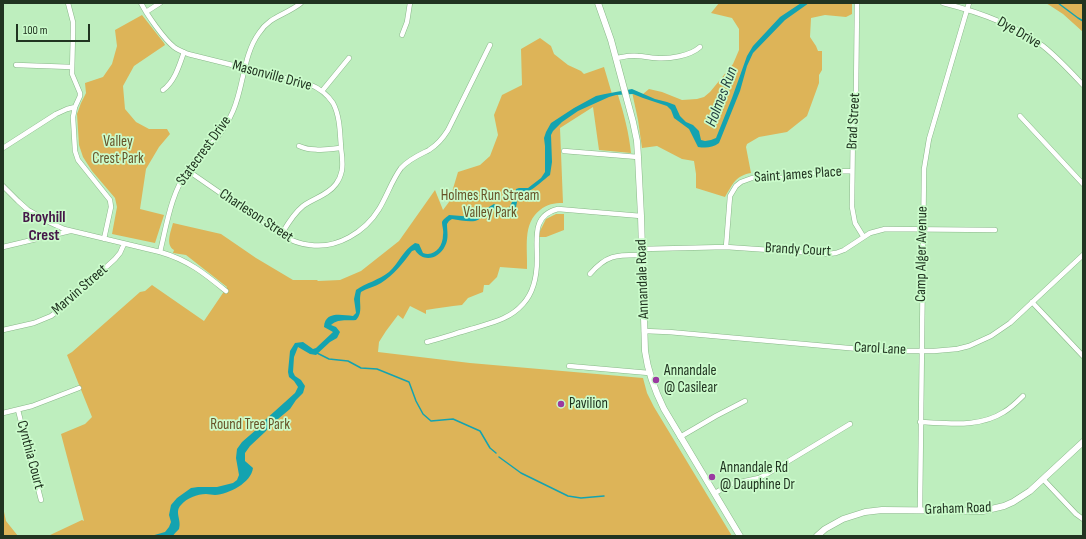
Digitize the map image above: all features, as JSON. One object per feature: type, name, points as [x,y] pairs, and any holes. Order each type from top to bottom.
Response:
[{"type":"main road","name":"Annandale Road","points":[[598,3],[616,58],[637,141],[645,351],[649,374],[657,395],[680,437],[740,536]]},
{"type":"main road","name":"Graham Road","points":[[817,536],[825,529],[843,519],[865,512],[882,510],[972,511],[994,509],[1004,506],[1022,497],[1083,442]]},
{"type":"street","points":[[68,3],[73,32],[72,74],[80,89],[80,96],[75,107],[73,117],[74,151],[78,160],[105,192],[111,203],[112,208],[104,239]]},
{"type":"street","name":"Masonville Drive","points":[[142,3],[146,12],[170,43],[184,52],[309,84],[328,96],[336,109],[343,164],[337,182],[328,192],[303,206],[290,220],[281,235]]},
{"type":"street","points":[[146,12],[160,3]]},
{"type":"street","name":"Statecrest Drive","points":[[160,252],[173,198],[188,170],[197,158],[217,138],[228,122],[238,99],[250,49],[254,41],[263,27],[276,16],[293,9],[300,3]]},
{"type":"street","points":[[402,35],[407,22],[410,3]]},
{"type":"street","name":"Brad Street","points":[[857,3],[856,95],[853,125],[852,207],[853,216],[858,229],[863,236]]},
{"type":"street","name":"Dye Drive","points":[[943,3],[1001,21],[1028,36],[1055,56],[1083,85]]},
{"type":"street","name":"Camp Alger Avenue","points":[[920,510],[923,178],[929,139],[969,3]]},
{"type":"street","name":"Charleson Street","points":[[188,170],[281,235],[299,243],[314,246],[337,243],[352,236],[368,224],[379,209],[397,174],[402,168],[413,158],[432,148],[444,137],[450,128],[490,45]]},
{"type":"street","points":[[616,58],[637,56],[667,58],[687,55],[700,47]]},
{"type":"street","points":[[163,90],[170,85],[173,80],[184,52]]},
{"type":"street","points":[[322,91],[349,58]]},
{"type":"street","points":[[16,65],[72,67]]},
{"type":"street","points":[[3,148],[56,114],[75,107]]},
{"type":"street","points":[[1020,116],[1083,184]]},
{"type":"street","points":[[299,146],[312,150],[341,148]]},
{"type":"street","points":[[564,151],[638,157]]},
{"type":"street","name":"Saint James Place","points":[[726,247],[730,196],[736,186],[741,182],[752,178],[782,178],[819,172],[852,171]]},
{"type":"street","points":[[3,186],[28,210],[51,223],[70,231],[172,255],[194,266],[226,291]]},
{"type":"street","points":[[427,342],[503,319],[515,312],[523,304],[533,289],[536,275],[536,231],[540,221],[552,210],[558,209],[641,216]]},
{"type":"street","name":"Brandy Court","points":[[590,274],[602,261],[609,258],[642,252],[726,247],[828,254],[844,250],[863,236],[885,229],[995,230]]},
{"type":"street","points":[[3,247],[70,231]]},
{"type":"street","name":"Marvin Street","points":[[3,330],[42,320],[59,310],[120,254],[124,244]]},
{"type":"street","name":"Carol Lane","points":[[644,331],[866,349],[921,351],[957,349],[981,342],[1001,330],[1083,255]]},
{"type":"street","points":[[1032,302],[1083,356]]},
{"type":"street","points":[[1079,352],[1083,348]]},
{"type":"street","points":[[570,366],[649,374]]},
{"type":"street","points":[[3,413],[56,398],[79,388]]},
{"type":"street","points":[[920,422],[968,423],[986,420],[1003,413],[1023,396]]},
{"type":"street","points":[[680,437],[745,401]]},
{"type":"street","name":"Cynthia Court","points":[[18,410],[41,500]]},
{"type":"street","points":[[715,493],[731,484],[759,478],[768,474],[850,424]]},
{"type":"street","points":[[1043,479],[1076,514],[1083,519]]},
{"type":"green space","points":[[719,3],[852,3],[852,14],[846,17],[825,15],[811,18],[810,37],[818,51],[822,51],[822,70],[819,75],[819,83],[807,116],[787,132],[759,137],[747,144],[746,147],[751,173],[738,178],[725,197],[696,188],[694,161],[682,159],[657,146],[642,148],[632,92],[643,96],[643,94],[649,89],[662,92],[682,100],[704,97],[710,92],[733,64],[739,50],[739,29],[732,18],[711,13]]},
{"type":"green space","points":[[1046,3],[1083,3],[1083,32],[1063,14]]},
{"type":"green space","name":"Valley Crest Park","points":[[142,15],[165,45],[134,66],[123,86],[125,109],[136,122],[149,129],[167,129],[170,134],[159,147],[146,169],[140,209],[164,215],[155,243],[112,234],[117,207],[115,198],[92,171],[83,157],[79,145],[77,114],[86,93],[85,83],[103,77],[112,64],[117,46],[115,30]]},
{"type":"green space","name":"Round Tree Park","points":[[540,38],[551,46],[554,54],[568,65],[584,74],[604,67],[612,94],[618,95],[626,124],[631,153],[599,150],[593,107],[560,128],[563,203],[545,206],[534,216],[528,229],[527,269],[500,267],[497,277],[489,285],[484,285],[483,292],[468,298],[462,305],[426,310],[426,314],[410,306],[403,319],[398,315],[386,331],[379,342],[378,352],[470,363],[643,378],[647,393],[654,407],[732,536],[48,536],[82,520],[84,521],[61,434],[85,424],[92,417],[67,355],[140,292],[145,291],[152,285],[204,321],[227,287],[186,255],[173,253],[174,250],[171,248],[169,241],[173,223],[221,234],[256,258],[293,280],[340,280],[361,271],[399,241],[435,190],[443,210],[449,202],[458,172],[480,165],[490,156],[498,135],[494,115],[502,95],[522,85],[521,49]]},
{"type":"green space","points":[[556,214],[564,214],[564,230],[546,237],[538,237],[546,219]]},
{"type":"green space","points":[[3,507],[6,521],[18,536],[3,536]]},
{"type":"water","points":[[801,3],[809,3],[785,20],[753,53],[747,66],[740,91],[719,143],[714,146],[704,148],[698,147],[689,129],[674,118],[671,110],[667,106],[633,94],[609,97],[578,111],[562,122],[551,135],[552,162],[550,175],[531,190],[519,192],[515,212],[511,218],[499,215],[497,210],[494,209],[475,221],[452,219],[447,224],[446,243],[439,254],[431,258],[426,258],[422,257],[415,250],[412,251],[394,273],[386,280],[361,292],[360,314],[356,320],[337,321],[331,325],[336,327],[340,332],[337,338],[330,342],[316,355],[310,354],[298,347],[294,357],[293,372],[305,386],[303,393],[290,409],[272,424],[245,453],[245,461],[253,468],[248,478],[244,483],[233,490],[221,494],[206,494],[189,498],[178,510],[180,526],[173,536],[151,536],[165,532],[171,522],[169,515],[171,505],[177,498],[191,488],[217,487],[233,483],[237,480],[239,475],[236,458],[237,449],[242,442],[295,393],[298,387],[289,377],[288,372],[290,351],[295,343],[303,342],[313,349],[316,348],[333,332],[324,327],[327,318],[334,315],[353,316],[356,313],[354,299],[356,290],[389,272],[407,249],[415,243],[419,244],[423,253],[431,254],[437,250],[443,239],[442,222],[449,215],[474,217],[478,216],[494,204],[500,207],[502,212],[507,212],[513,200],[516,189],[528,188],[541,178],[545,172],[544,138],[551,123],[596,96],[632,89],[655,99],[675,105],[680,116],[699,131],[701,140],[705,141],[716,138],[747,56],[753,46],[780,17]]},
{"type":"waterway","points":[[1058,3],[1083,21]]},
{"type":"waterway","points":[[317,353],[329,359],[348,361],[361,368],[377,369],[409,382],[416,401],[423,414],[431,421],[453,419],[480,431],[490,448],[496,453]]},
{"type":"waterway","points":[[499,457],[521,473],[568,496],[581,498],[604,496]]},
{"type":"place","name":"Annandale @ Casilear","points":[[656,380]]},
{"type":"place","name":"Pavilion","points":[[561,404]]},
{"type":"place","name":"Annandale Rd @ Dauphine Dr","points":[[712,477]]},
{"type":"district","name":"Broyhill Crest","points":[[44,227]]},
{"type":"water label","name":"Holmes Run","points":[[722,97]]},
{"type":"park label","name":"Holmes Run Stream Valley Park","points":[[490,204]]}]
